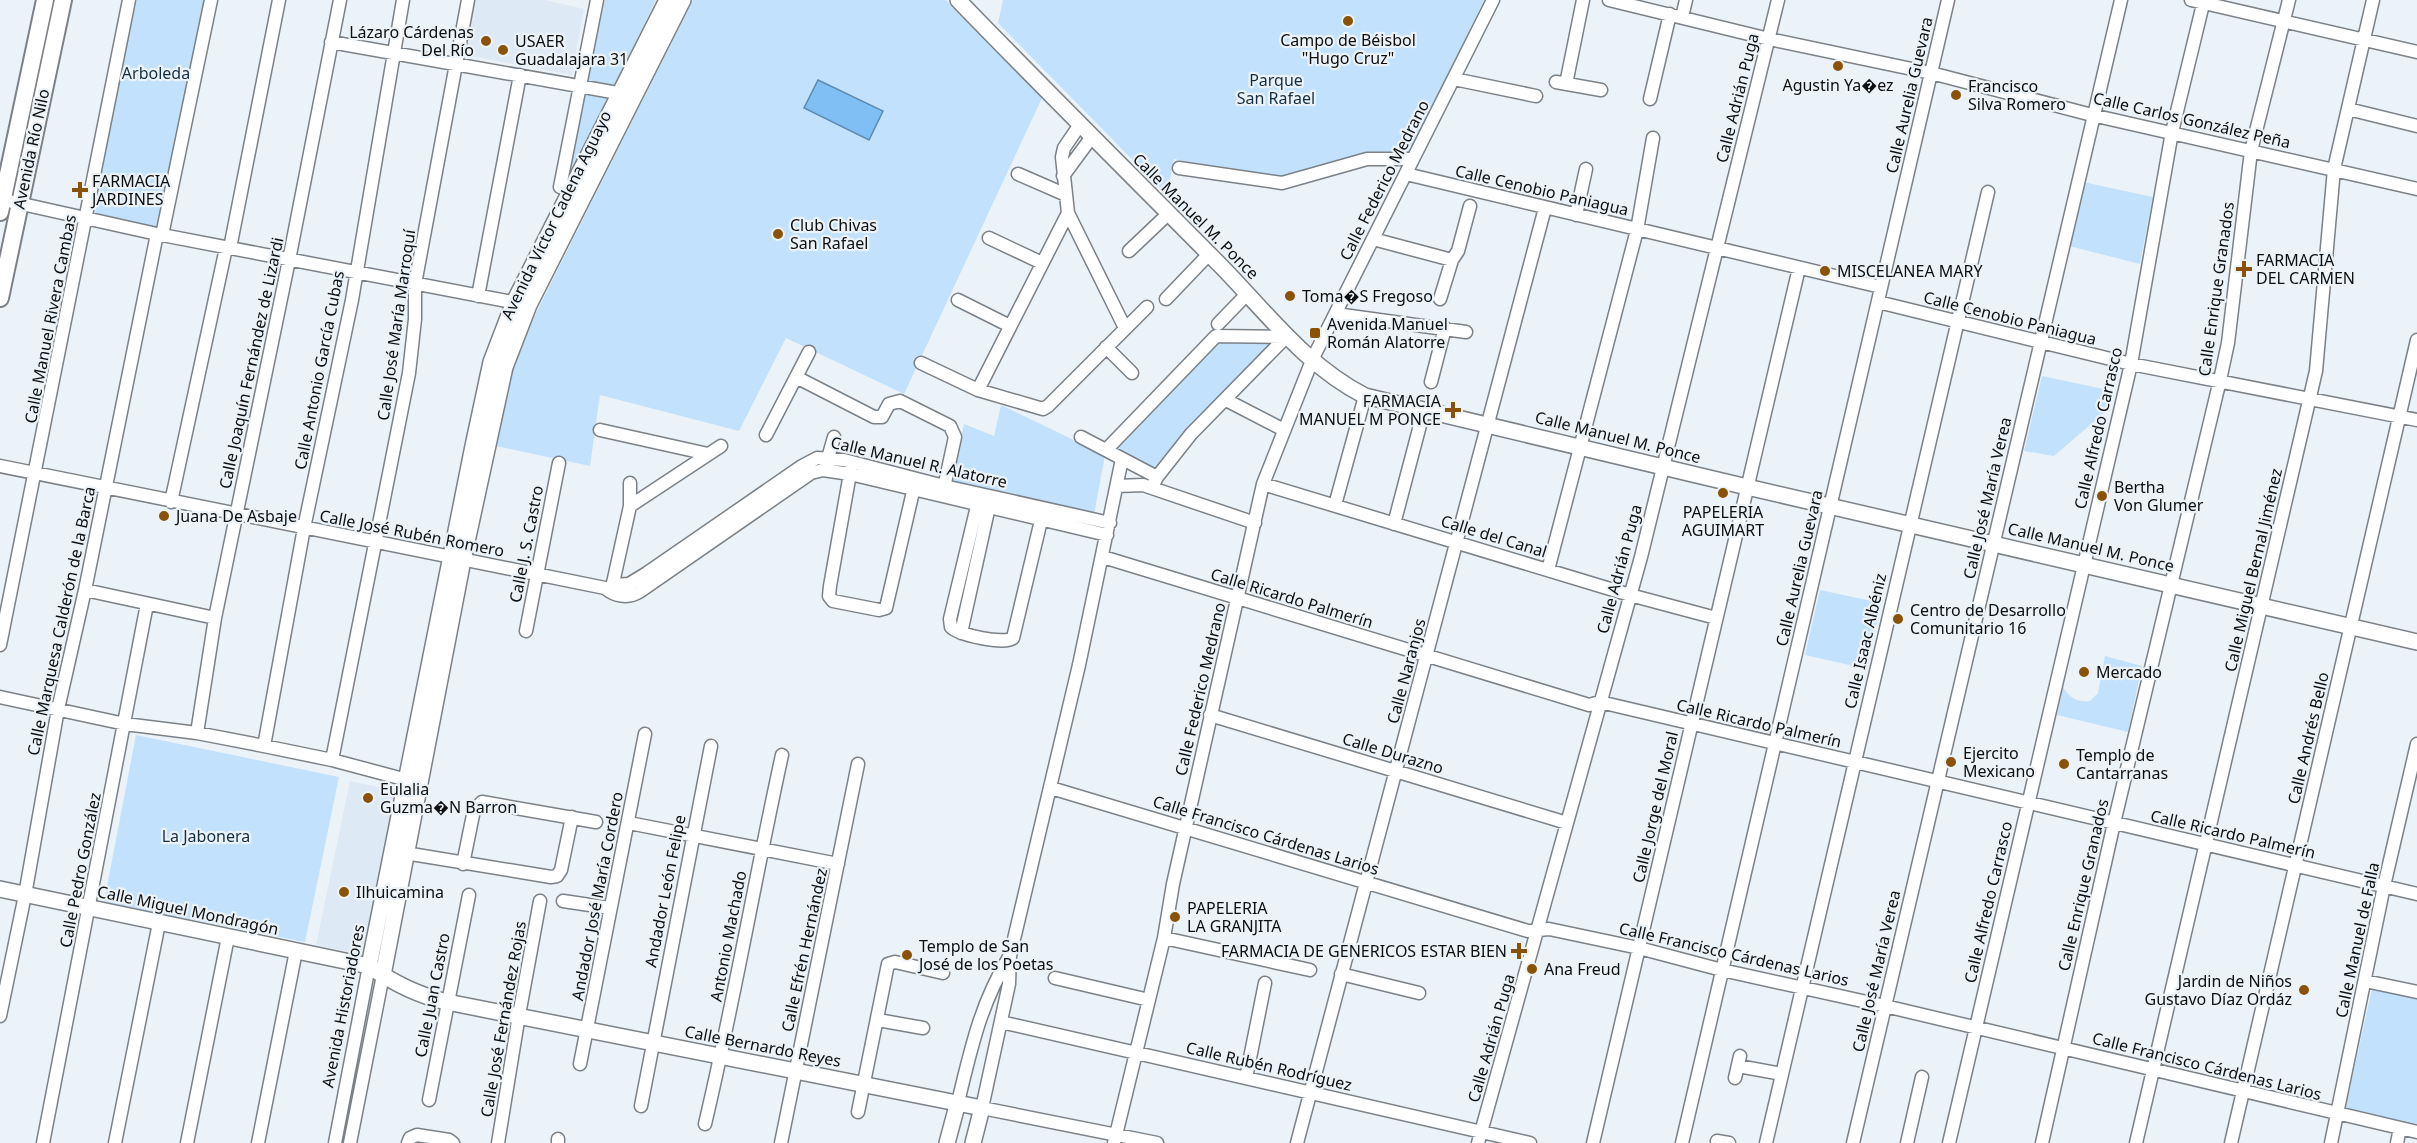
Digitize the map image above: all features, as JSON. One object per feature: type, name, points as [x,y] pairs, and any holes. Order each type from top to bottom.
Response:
[{"type":"main road","name":"Avenida Río Nilo","points":[[1,204],[45,0]]},
{"type":"main road","name":"Avenida Río Nilo","points":[[0,298],[63,0]]},
{"type":"street","name":"Calle Manuel Rivera Cambas","points":[[0,645],[129,0]]},
{"type":"street","name":"Calle Marquesa Calderón de la Barca","points":[[0,1016],[25,895],[58,709],[211,0]]},
{"type":"street","points":[[171,502],[228,248],[279,0]]},
{"type":"street","name":"Calle Joaquín Fernández de Lizardi","points":[[197,733],[214,618],[289,260],[340,0]]},
{"type":"street","name":"Calle Antonio García Cubas","points":[[264,746],[304,528],[350,309],[403,0]]},
{"type":"street","name":"Calle José María Marroquí","points":[[332,760],[409,373],[415,319],[415,284],[468,0]]},
{"type":"street","points":[[560,187],[597,0]]},
{"type":"street","name":"Avenida Víctor Cadena Aguayo","points":[[628,94],[667,0]]},
{"type":"street","name":"Avenida Víctor Cadena Aguayo","points":[[457,559],[491,363],[628,94],[683,0]]},
{"type":"street","name":"Calle Manuel M. Ponce","points":[[958,0],[1079,126],[1248,293],[1286,337],[1344,385],[1365,396],[2417,642]]},
{"type":"street","name":"Calle Federico Medrano","points":[[1115,1138],[1164,938],[1185,828],[1263,484],[1313,358],[1493,0]]},
{"type":"street","points":[[1583,0],[1561,83],[1601,90]]},
{"type":"street","points":[[1650,99],[1676,16],[1686,0]]},
{"type":"street","name":"Calle Adrián Puga","points":[[1480,1138],[1630,595],[1778,0]]},
{"type":"street","name":"Calle Aurelia Guevara","points":[[1682,1143],[1948,0]]},
{"type":"street","name":"Calle José María Verea","points":[[1853,1143],[2092,115],[2121,0]]},
{"type":"street","name":"Calle Enrique Granados","points":[[2042,1143],[2114,823],[2229,343],[2252,150],[2289,0]]},
{"type":"street","name":"Calle Miguel Bernal Jiménez","points":[[2136,1143],[2316,370],[2334,169],[2373,0]]},
{"type":"street","name":"Calle Carlos González Peña","points":[[1618,1],[1769,39],[1931,74],[2092,115],[2417,189]]},
{"type":"street","points":[[2200,1],[2417,52]]},
{"type":"street","name":"Calle Alfredo Carrasco","points":[[1949,1143],[2131,364],[2172,132],[2200,1]]},
{"type":"street","points":[[331,42],[628,94]]},
{"type":"street","points":[[478,296],[520,75]]},
{"type":"street","points":[[1454,79],[1536,96]]},
{"type":"street","points":[[2348,109],[2417,126]]},
{"type":"street","points":[[1079,126],[1064,148],[1063,176],[1068,213],[1125,328]]},
{"type":"street","points":[[1063,176],[1091,138]]},
{"type":"street","points":[[1548,570],[1637,230],[1653,138]]},
{"type":"street","points":[[1179,168],[1282,183],[1368,159],[1413,159]]},
{"type":"street","points":[[1576,215],[1586,169]]},
{"type":"street","points":[[1018,174],[1065,194]]},
{"type":"street","name":"Calle Cenobio Paniagua","points":[[1406,174],[1881,287]]},
{"type":"street","name":"Calle Isaac Albéniz","points":[[1766,1143],[1988,192]]},
{"type":"street","points":[[1,204],[19,205],[160,235],[521,304]]},
{"type":"street","points":[[1440,299],[1452,260],[1458,251],[1470,206]]},
{"type":"street","name":"Calle Naranjos","points":[[1298,1143],[1545,208]]},
{"type":"street","points":[[978,390],[1068,213]]},
{"type":"street","points":[[1129,251],[1168,214]]},
{"type":"street","points":[[989,238],[1042,263]]},
{"type":"street","points":[[1373,239],[1452,260]]},
{"type":"street","points":[[1166,299],[1209,254]]},
{"type":"street","name":"Calle Jorge del Moral","points":[[1593,1143],[1799,268]]},
{"type":"street","points":[[1218,324],[1248,293]]},
{"type":"street","points":[[958,300],[1010,326]]},
{"type":"street","name":"Calle Cenobio Paniagua","points":[[1878,302],[2131,364],[2417,420]]},
{"type":"street","points":[[921,363],[978,390],[1036,409],[1046,408],[1147,307]]},
{"type":"street","points":[[1336,314],[1466,332]]},
{"type":"street","points":[[1431,382],[1445,328]]},
{"type":"street","points":[[1106,450],[1216,336],[1286,337]]},
{"type":"street","points":[[1117,486],[1155,482],[1191,434],[1286,337]]},
{"type":"street","name":"Calle Andrés Bello","points":[[2231,1143],[2417,340]]},
{"type":"street","points":[[1106,347],[1132,373]]},
{"type":"street","points":[[766,435],[809,352]]},
{"type":"street","points":[[796,377],[874,417],[882,417],[889,404],[900,401],[950,426],[954,437],[943,491]]},
{"type":"street","points":[[1335,506],[1365,396]]},
{"type":"street","points":[[1226,400],[1284,430]]},
{"type":"street","points":[[1394,524],[1424,410]]},
{"type":"street","points":[[600,430],[708,454]]},
{"type":"street","points":[[828,458],[834,437]]},
{"type":"street","points":[[1081,437],[1122,459],[1155,482],[1255,523]]},
{"type":"street","points":[[630,506],[721,446]]},
{"type":"street","name":"Calle Manuel R. Alatorre","points":[[609,589],[631,596],[650,578],[802,466],[817,458],[828,458],[851,468],[914,484],[1108,529]]},
{"type":"street","points":[[973,1143],[1010,984],[1010,956],[1051,788],[1103,557],[1122,459]]},
{"type":"street","name":"Calle J. S. Castro","points":[[526,631],[559,463]]},
{"type":"street","name":"Calle José Rubén Romero","points":[[0,466],[609,589]]},
{"type":"street","points":[[851,468],[830,586],[830,596],[833,601],[879,610],[886,608],[914,484]]},
{"type":"street","name":"Calle Manuel R. Alatorre","points":[[650,578],[811,473],[851,468]]},
{"type":"street","points":[[609,589],[630,506],[630,483]]},
{"type":"street","name":"Calle del Canal","points":[[1263,484],[1630,595],[1716,618]]},
{"type":"street","points":[[984,501],[950,619],[951,627],[961,633],[1003,642],[1013,638],[1043,514]]},
{"type":"street","name":"Calle Ricardo Palmerín","points":[[1103,557],[1589,705],[1600,702],[2417,894]]},
{"type":"street","name":"Avenida Historiadores","points":[[350,1143],[382,975],[399,852],[406,780],[457,559]]},
{"type":"street","name":"Avenida Historiadores","points":[[335,1143],[369,966],[399,852],[457,559]]},
{"type":"street","points":[[85,590],[214,618]]},
{"type":"street","name":"Calle Pedro González","points":[[43,1143],[147,603]]},
{"type":"street","points":[[0,697],[125,724],[197,733],[264,746],[332,760],[406,780]]},
{"type":"street","name":"Calle Durazno","points":[[1210,715],[1567,823]]},
{"type":"street","name":"Andador José María Cordero","points":[[580,1064],[645,734]]},
{"type":"street","name":"Calle Manuel de Falla","points":[[2331,1143],[2384,886],[2417,744]]},
{"type":"street","name":"Andador León Felipe","points":[[641,1106],[711,746]]},
{"type":"street","name":"Antonio Machado","points":[[705,1124],[782,755]]},
{"type":"street","name":"Calle Efrén Hernández","points":[[781,1143],[858,764]]},
{"type":"street","name":"Calle Francisco Cárdenas Larios","points":[[1051,788],[1528,931],[1549,928],[1639,948],[1722,970],[1885,1006],[2417,1132]]},
{"type":"street","points":[[463,864],[474,810],[478,804],[485,802],[596,822]]},
{"type":"street","points":[[399,852],[463,864],[557,876],[561,870],[572,817]]},
{"type":"street","points":[[629,823],[838,864]]},
{"type":"street","name":"Calle Miguel Mondragón","points":[[0,890],[369,966]]},
{"type":"street","name":"Calle Juan Castro","points":[[429,1100],[469,895]]},
{"type":"street","name":"Calle José Fernández Rojas","points":[[498,1143],[540,901]]},
{"type":"street","points":[[563,901],[610,908]]},
{"type":"street","points":[[115,1143],[159,923]]},
{"type":"street","points":[[187,1143],[228,937]]},
{"type":"street","points":[[1164,938],[1310,970]]},
{"type":"street","points":[[258,1143],[296,951]]},
{"type":"street","points":[[947,1143],[979,1017],[994,981],[1010,956]]},
{"type":"street","points":[[858,1112],[887,966],[890,962],[943,973]]},
{"type":"street","name":"Calle Bernardo Reyes","points":[[369,966],[382,975],[433,999],[958,1102],[1115,1138],[1157,1143]]},
{"type":"street","points":[[1341,974],[1419,993]]},
{"type":"street","points":[[1055,978],[1149,1000]]},
{"type":"street","points":[[2365,981],[2417,992]]},
{"type":"street","points":[[1246,1078],[1265,983]]},
{"type":"street","points":[[878,1020],[923,1028]]},
{"type":"street","name":"Calle Rubén Rodríguez","points":[[1001,1022],[1310,1092],[1480,1138],[1530,1143]]},
{"type":"street","points":[[1738,1066],[1782,1074]]},
{"type":"street","points":[[1907,1143],[1922,1077]]},
{"type":"street","points":[[2397,1143],[2400,1128]]},
{"type":"street","points":[[408,1143],[410,1138],[417,1135],[449,1140],[453,1143]]},
{"type":"shaded area","points":[[475,0],[545,0],[584,9],[572,75],[465,55]]},
{"type":"shaded area","points":[[350,781],[402,792],[369,956],[316,945]]},
{"type":"green space","name":"Arboleda","points":[[137,0],[207,0],[160,228],[95,213],[120,73]]},
{"type":"green space","points":[[605,0],[656,0],[614,87],[587,81]]},
{"type":"green space","name":"Club Chivas San Rafael","points":[[693,0],[946,0],[1042,98],[904,394],[786,338],[739,431],[600,395],[590,466],[496,446],[513,362],[518,349]]},
{"type":"green space","name":"Parque San Rafael","points":[[1003,0],[1484,0],[1408,155],[1287,179],[1260,177],[1174,159],[1167,195],[998,23]]},
{"type":"green space","points":[[583,93],[610,98],[569,181],[566,169]]},
{"type":"green space","points":[[2083,182],[2153,197],[2140,264],[2069,246]]},
{"type":"green space","points":[[1218,338],[1274,340],[1166,456],[1160,470],[1113,449]]},
{"type":"green space","points":[[2042,376],[2113,391],[2111,407],[2054,456],[2024,451]]},
{"type":"green space","points":[[1001,405],[1105,455],[1094,515],[951,483],[964,424],[994,436]]},
{"type":"green space","points":[[1820,590],[1881,603],[1867,669],[1805,655]]},
{"type":"green space","points":[[2105,656],[2142,666],[2128,732],[2057,715],[2063,687],[2072,697],[2081,701],[2090,701],[2098,693]]},
{"type":"green space","name":"La Jabonera","points":[[136,735],[339,777],[305,942],[104,902]]},
{"type":"green space","points":[[2372,989],[2417,998],[2417,1125],[2345,1110]]},
{"type":"water","points":[[818,80],[883,111],[869,140],[804,108]]},
{"type":"place","name":"Campo de Béisbol \"Hugo Cruz\"","points":[[1348,21]]},
{"type":"place","name":"Lázaro Cárdenas Del Río","points":[[486,41]]},
{"type":"place","name":"USAER Guadalajara 31","points":[[503,50]]},
{"type":"place","name":"Agustin Ya�ez","points":[[1838,66]]},
{"type":"place","name":"Francisco Silva Romero","points":[[1956,95]]},
{"type":"place","name":"FARMACIA JARDINES","points":[[80,190]]},
{"type":"place","name":"Club Chivas San Rafael","points":[[778,234]]},
{"type":"place","name":"FARMACIA DEL CARMEN","points":[[2244,269]]},
{"type":"place","name":"MISCELANEA MARY","points":[[1825,271]]},
{"type":"place","name":"Toma�S Fregoso","points":[[1290,296]]},
{"type":"place","name":"Avenida Manuel Román Alatorre","points":[[1315,333]]},
{"type":"place","name":"FARMACIA MANUEL M PONCE","points":[[1453,410]]},
{"type":"place","name":"PAPELERIA AGUIMART","points":[[1723,493]]},
{"type":"place","name":"Bertha Von Glumer","points":[[2102,496]]},
{"type":"place","name":"Juana De Asbaje","points":[[164,516]]},
{"type":"place","name":"Centro de Desarrollo Comunitario 16","points":[[1898,619]]},
{"type":"place","name":"Mercado","points":[[2084,672]]},
{"type":"place","name":"Ejercito Mexicano","points":[[1951,762]]},
{"type":"place","name":"Templo de Cantarranas","points":[[2064,764]]},
{"type":"place","name":"Eulalia Guzma�N Barron","points":[[368,798]]},
{"type":"place","name":"Ilhuicamina","points":[[344,892]]},
{"type":"place","name":"PAPELERIA LA GRANJITA","points":[[1175,917]]},
{"type":"place","name":"FARMACIA DE GENERICOS ESTAR BIEN","points":[[1519,951]]},
{"type":"place","name":"Templo de San José de los Poetas","points":[[907,955]]},
{"type":"place","name":"Ana Freud","points":[[1532,969]]},
{"type":"place","name":"Jardin de Niños Gustavo Díaz Ordáz","points":[[2304,990]]}]
